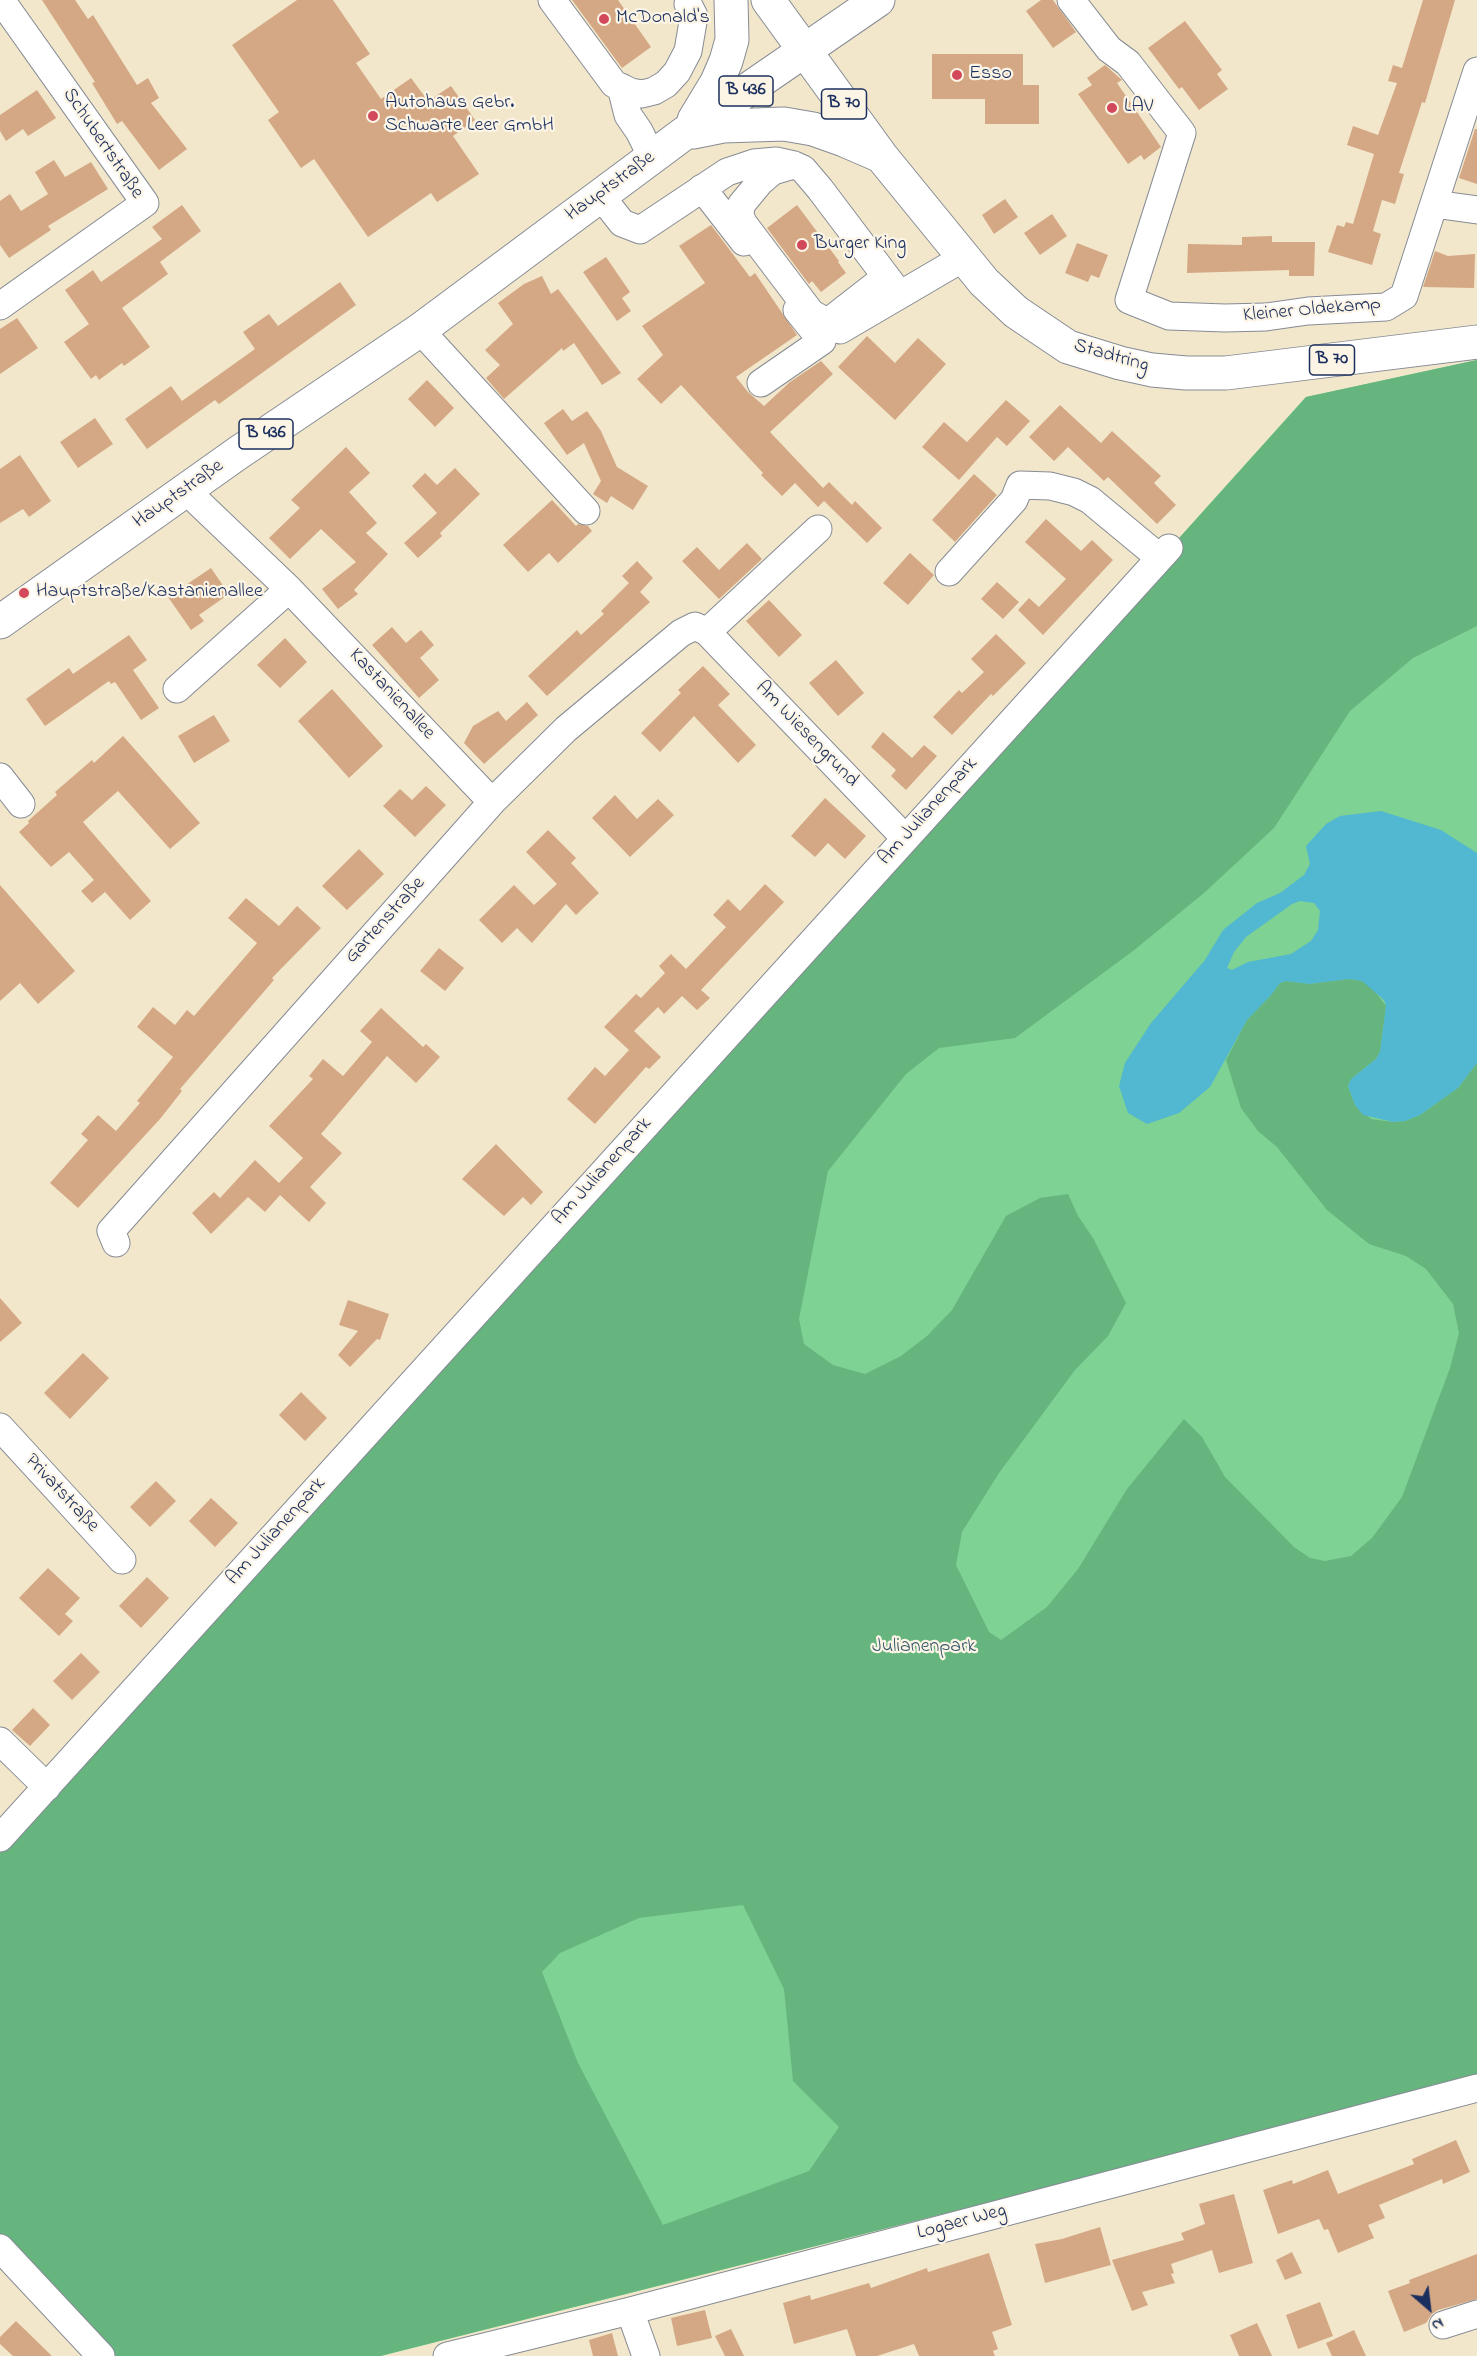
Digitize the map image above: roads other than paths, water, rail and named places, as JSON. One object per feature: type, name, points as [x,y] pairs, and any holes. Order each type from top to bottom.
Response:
[{"type":"main road","points":[[684,133],[704,107],[726,61],[732,40],[731,0]]},
{"type":"main road","name":"B 70","points":[[768,0],[806,51]]},
{"type":"main road","name":"Hauptstraße","points":[[0,622],[189,488],[420,330],[684,133],[878,0]]},
{"type":"main road","name":"Stadtring","points":[[806,51],[882,157],[984,282],[1016,312],[1068,347],[1152,370],[1226,373],[1477,342]]},
{"type":"main road","name":"B 436","points":[[684,133],[723,126],[784,124],[834,136],[882,157]]},
{"type":"street","points":[[552,0],[614,84],[631,92],[642,94],[654,91],[666,84],[677,72],[688,51],[694,16],[688,4]]},
{"type":"street","name":"Kleiner Oldekamp","points":[[1071,0],[1109,49],[1128,63],[1182,133],[1130,300],[1169,316],[1225,318],[1386,307],[1404,296],[1477,71]]},
{"type":"street","name":"Schubertstraße","points":[[0,306],[146,203],[4,12]]},
{"type":"street","points":[[621,87],[628,115],[639,130],[648,149],[644,162]]},
{"type":"street","points":[[600,195],[622,223],[640,230],[727,172],[754,163],[776,161],[799,167],[893,286]]},
{"type":"street","points":[[799,167],[772,171],[747,195],[741,205],[741,215],[744,223],[811,313],[823,320],[831,319],[893,286],[963,258]]},
{"type":"street","points":[[702,188],[822,341]]},
{"type":"street","points":[[1434,204],[1477,210]]},
{"type":"street","points":[[761,383],[822,341],[893,286]]},
{"type":"street","points":[[420,330],[586,511]]},
{"type":"street","name":"Am Julianenpark","points":[[0,1838],[1165,553],[1090,500],[1074,492],[1050,486],[1020,485],[1014,500],[949,572]]},
{"type":"street","name":"Kastanienallee","points":[[189,488],[198,502],[290,589],[492,802]]},
{"type":"street","points":[[701,629],[818,529]]},
{"type":"street","points":[[177,689],[290,589]]},
{"type":"street","name":"Gartenstraße","points":[[116,1244],[111,1231],[492,802],[566,729],[681,633],[701,629]]},
{"type":"street","name":"Am Wiesengrund","points":[[701,629],[905,838]]},
{"type":"street","points":[[0,777],[21,804]]},
{"type":"street","name":"Privatstraße","points":[[0,1427],[122,1560]]},
{"type":"street","points":[[0,1741],[47,1787]]},
{"type":"street","name":"Logaer Weg","points":[[464,2354],[1476,2093]]},
{"type":"street","points":[[0,2248],[101,2356]]},
{"type":"street","points":[[630,2311],[646,2356]]},
{"type":"street","points":[[1443,2325],[1477,2314]]},
{"type":"water","points":[[1381,811],[1441,830],[1477,853],[1477,1063],[1458,1088],[1420,1115],[1405,1121],[1393,1122],[1363,1115],[1355,1105],[1348,1086],[1351,1079],[1376,1059],[1380,1052],[1386,1006],[1384,1000],[1362,981],[1349,979],[1309,984],[1286,981],[1280,983],[1247,1020],[1210,1087],[1179,1113],[1147,1124],[1128,1113],[1119,1086],[1125,1063],[1151,1023],[1205,960],[1223,930],[1257,903],[1280,893],[1304,875],[1310,864],[1306,846],[1326,824],[1340,816]],"holes":[[[1300,901],[1314,903],[1320,911],[1318,930],[1311,941],[1291,954],[1248,962],[1232,970],[1227,968],[1234,952],[1246,937],[1292,904]]]},
{"type":"place","name":"McDonald's","points":[[604,19]]},
{"type":"place","name":"Esso","points":[[957,75]]},
{"type":"place","name":"LAV","points":[[1112,108]]},
{"type":"place","name":"Autohaus Gebr. Schwarte Leer GmbH","points":[[373,116]]},
{"type":"place","name":"Burger King","points":[[802,245]]},
{"type":"place","name":"Hauptstraße/Kastanienallee","points":[[24,593]]},
{"type":"park label","name":"Julianenpark","points":[[924,1648]]}]
